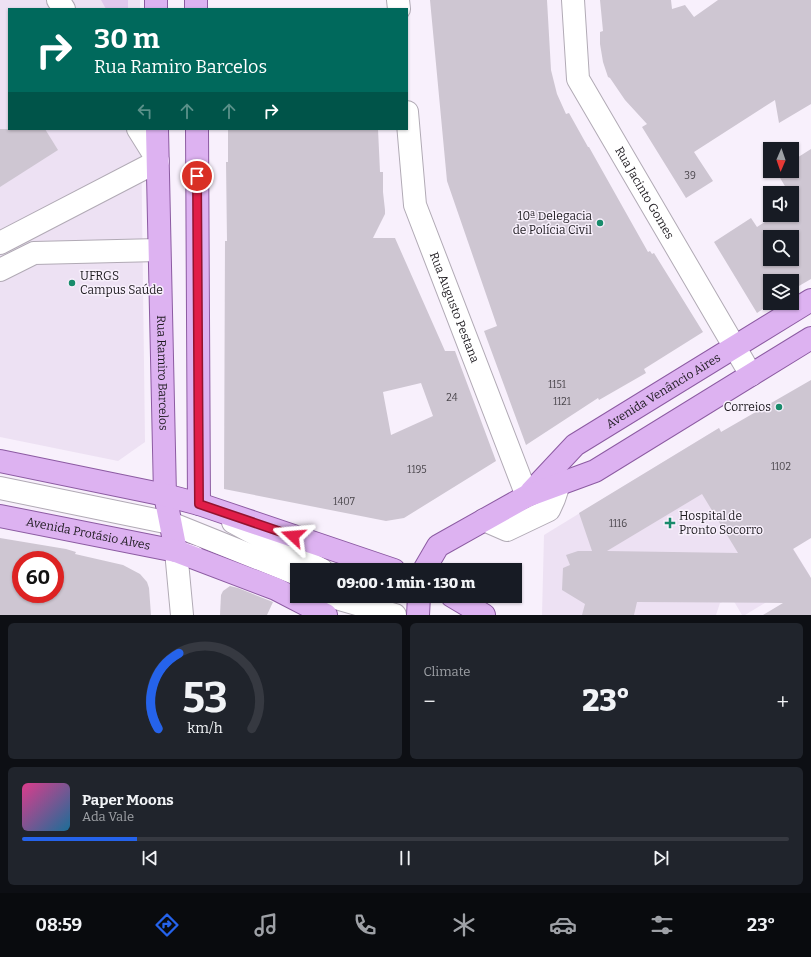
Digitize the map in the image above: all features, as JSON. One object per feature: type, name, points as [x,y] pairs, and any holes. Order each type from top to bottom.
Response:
[{"type":"main road","name":"Rua Ramiro Barcelos","points":[[157,130],[165,495],[176,551]]},
{"type":"main road","points":[[197,130],[199,504]]},
{"type":"main road","name":"Avenida Venâncio Aires","points":[[527,496],[575,445],[811,300]]},
{"type":"main road","name":"Avenida Venâncio Aires","points":[[428,563],[438,546],[527,496],[595,471],[811,338]]},
{"type":"main road","points":[[0,461],[165,495],[199,504],[373,563]]},
{"type":"main road","name":"Avenida Protásio Alves","points":[[0,516],[176,551],[276,589],[326,615]]},
{"type":"main road","points":[[418,615],[419,603]]},
{"type":"main road","points":[[464,603],[484,615]]},
{"type":"street","name":"Rua Jacinto Gomes","points":[[573,0],[578,79],[751,375]]},
{"type":"street","name":"Rua Augusto Pestana","points":[[408,124],[415,205],[527,496]]},
{"type":"street","points":[[0,243],[158,161],[139,130]]},
{"type":"street","points":[[0,270],[34,253],[159,250]]},
{"type":"street","points":[[484,520],[507,530],[549,510],[559,484]]},
{"type":"street","points":[[0,488],[170,523],[290,571]]},
{"type":"street","points":[[199,504],[309,563]]},
{"type":"street","points":[[176,551],[290,585]]},
{"type":"street","name":"Rua Ramiro Barcelos","points":[[176,551],[182,615]]},
{"type":"street","points":[[353,603],[394,615]]},
{"type":"street","points":[[371,603],[401,615]]},
{"type":"street","points":[[383,603],[405,615]]},
{"type":"shaded area","name":"UFRGS Campus Saúde","points":[[0,0],[140,0],[140,8],[8,8],[8,130],[141,130],[145,442],[118,461],[0,437]]},
{"type":"shaded area","points":[[101,0],[128,0],[128,8],[105,8]]},
{"type":"shaded area","name":"Hospital de Pronto Socorro","points":[[719,428],[810,576],[745,615],[742,615],[732,598],[720,603],[716,615],[542,615],[544,535]]},
{"type":"building","points":[[430,0],[547,0],[551,70],[557,94],[566,114],[569,113],[648,252],[650,251],[652,254],[654,253],[703,332],[644,369],[646,373],[599,400],[598,398],[526,445],[484,331],[497,326],[447,181]]},
{"type":"building","points":[[600,0],[671,0],[672,9],[685,5],[694,17],[718,0],[811,0],[811,104],[779,123],[775,100],[694,152],[713,181],[686,198],[642,127],[647,124],[625,100],[608,77],[603,62],[600,44],[600,32],[603,31]]},
{"type":"building","points":[[0,129],[46,130],[58,150],[0,187]]},
{"type":"building","points":[[228,130],[378,130],[380,172],[383,172],[385,214],[373,238],[395,238],[445,351],[455,351],[496,461],[404,518],[386,521],[224,489],[225,241],[227,241],[226,162],[228,162]],"holes":[[[421,383],[433,416],[391,435],[383,392]]]},
{"type":"building","points":[[811,149],[811,279],[799,286],[799,274],[763,274],[763,309],[757,313],[714,242],[751,218],[757,227],[765,222],[799,222],[799,186],[785,186],[780,178],[799,178],[799,157]]},
{"type":"building","name":"Hospital de Pronto Socorro","points":[[811,380],[811,538],[793,549],[811,578],[811,615],[763,615],[783,603],[637,602],[634,615],[582,615],[585,604],[562,590],[563,568],[570,565],[566,555],[578,551],[592,551],[579,513],[719,428],[721,432]],"holes":[[[702,494],[738,553],[607,551]]]},
{"type":"building","points":[[0,538],[66,549],[76,552],[75,554],[123,565],[140,574],[147,582],[149,588],[151,615],[0,615]]},
{"type":"building","points":[[230,586],[273,602],[267,615],[220,615],[221,595],[223,591]]},
{"type":"place","name":"10ª Delegacia de Polícia Civil","points":[[600,223]]},
{"type":"place","name":"UFRGS Campus Saúde","points":[[72,283]]},
{"type":"place","name":"Correios","points":[[779,407]]},
{"type":"place","name":"Hospital de Pronto Socorro","points":[[670,523]]},
{"type":"route","points":[[197,176],[199,504],[293,536]]}]
